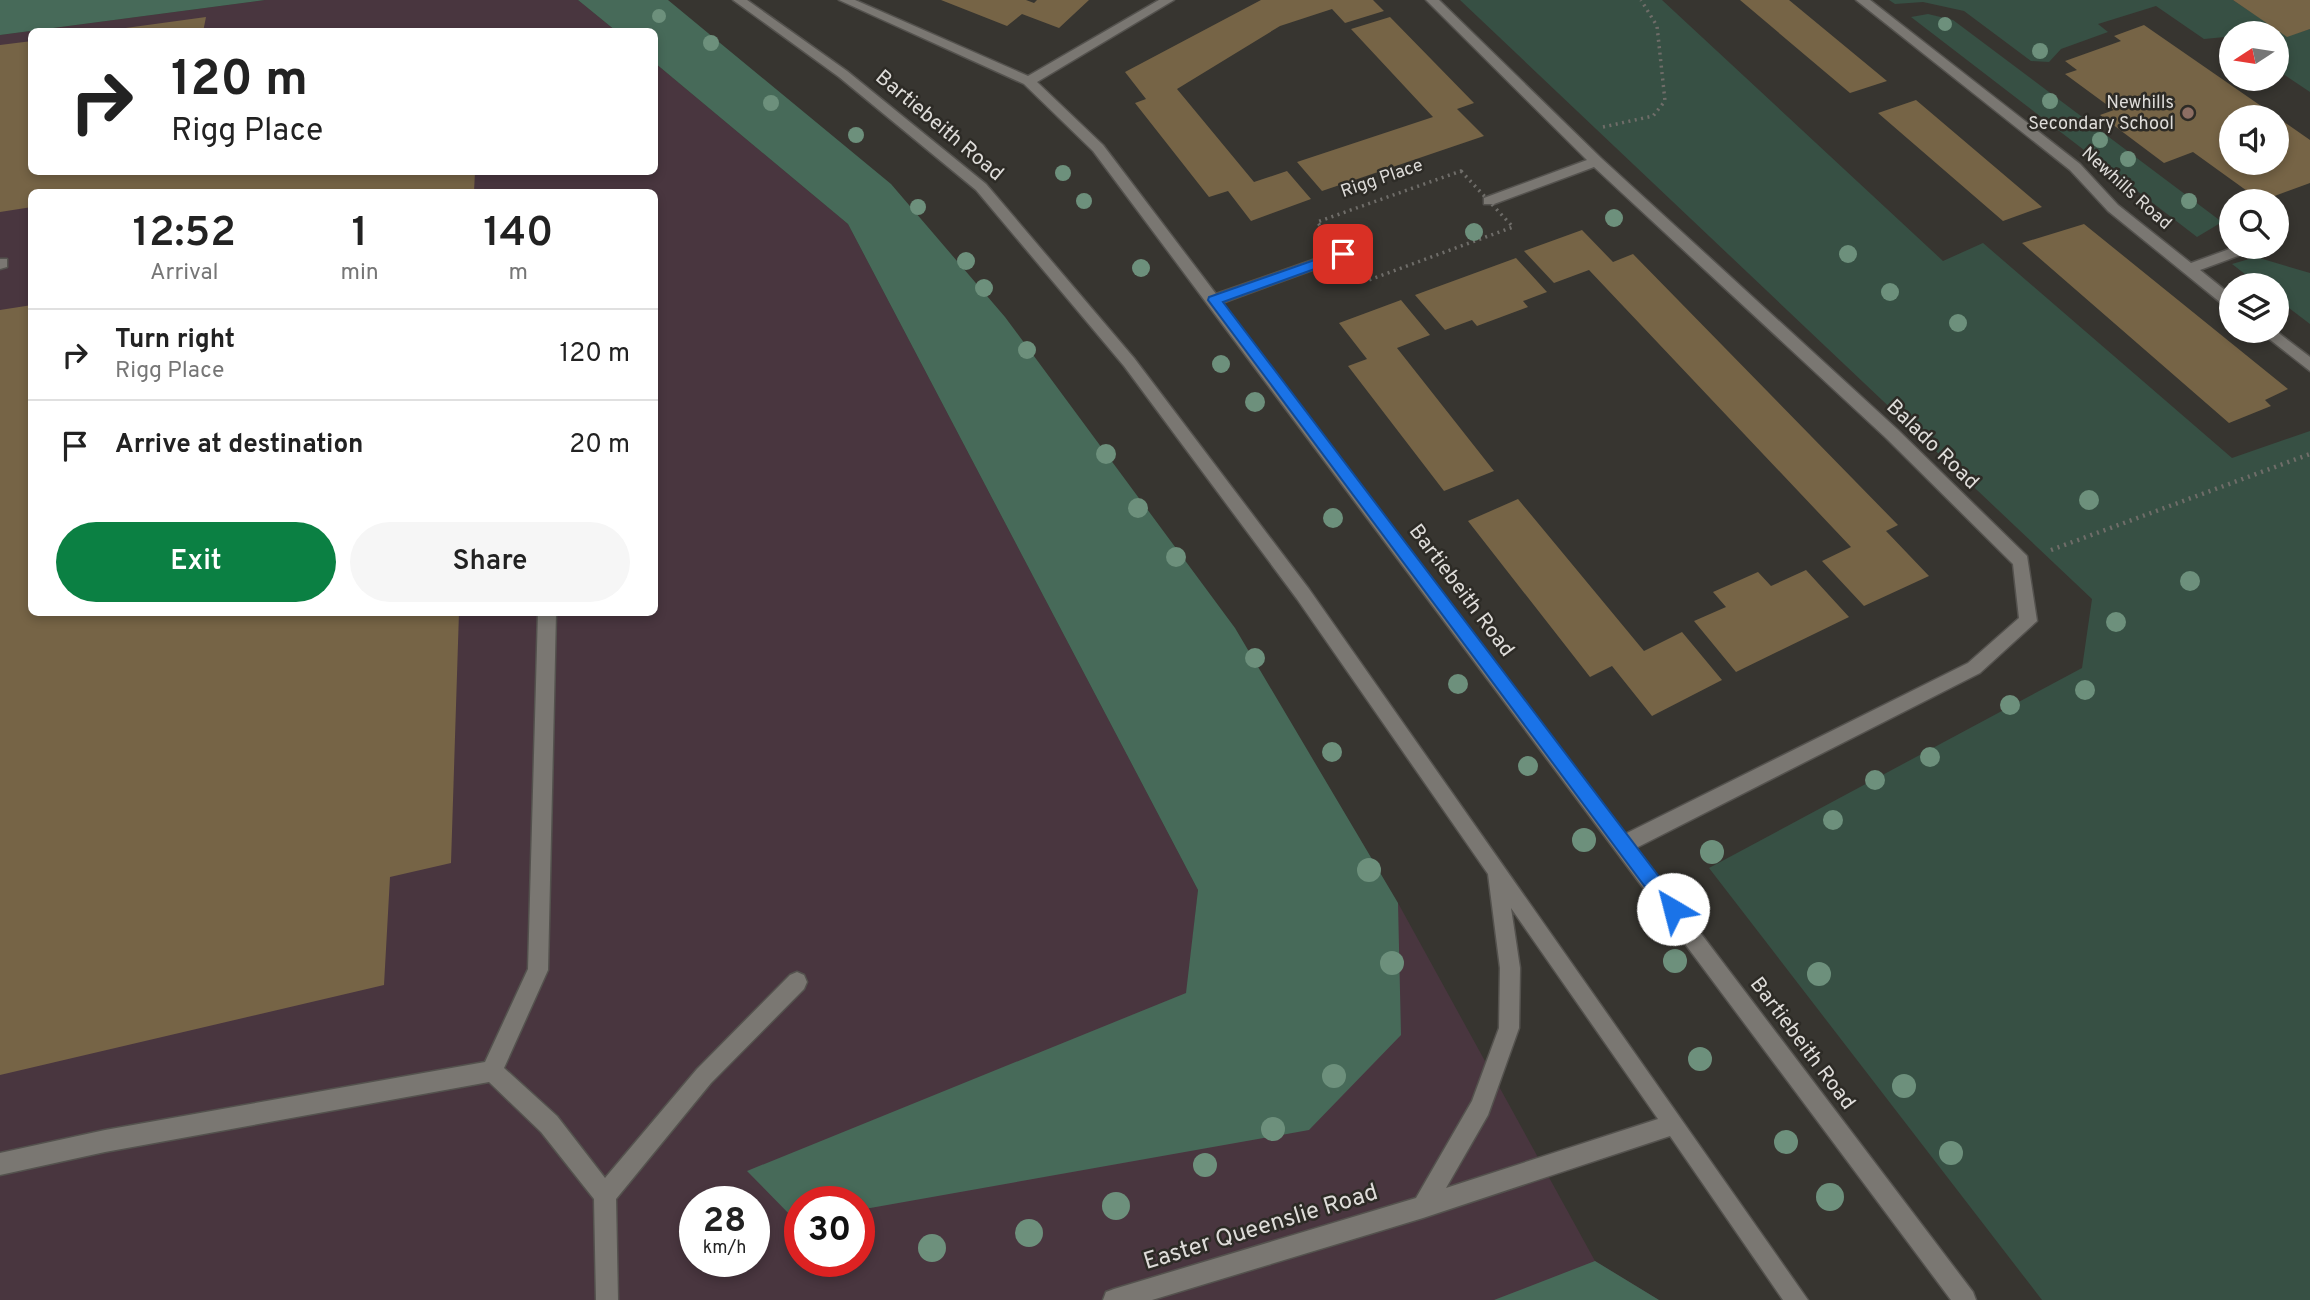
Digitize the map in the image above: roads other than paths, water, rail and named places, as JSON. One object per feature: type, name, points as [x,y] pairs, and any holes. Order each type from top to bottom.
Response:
[{"type":"street","name":"Bartiebeith Road","points":[[739,0],[843,74],[981,187],[1138,373],[1303,594],[1797,1300]]},
{"type":"street","name":"Bartiebeith Road","points":[[845,0],[1029,82],[1098,148],[1965,1300]]},
{"type":"street","points":[[1029,82],[1168,0]]},
{"type":"street","name":"Balado Road","points":[[1432,0],[1595,161],[1892,434],[2021,561],[2028,621],[1974,668],[1624,844]]},
{"type":"street","name":"Newhills Road","points":[[1862,0],[2075,167],[2113,208],[2219,293]]},
{"type":"street","points":[[1489,201],[1595,161]]},
{"type":"street","points":[[1214,300],[1343,254]]},
{"type":"street","points":[[2189,269],[2219,258]]},
{"type":"street","points":[[2282,343],[2310,365]]},
{"type":"street","points":[[492,1071],[538,970],[547,616]]},
{"type":"street","points":[[1423,1207],[1480,1107],[1509,1028],[1510,968],[1496,870]]},
{"type":"street","points":[[605,1195],[704,1076],[797,982]]},
{"type":"street","points":[[0,1164],[105,1141],[492,1071]]},
{"type":"street","points":[[492,1071],[549,1124],[605,1195],[607,1300]]},
{"type":"street","name":"Easter Queenslie Road","points":[[1114,1300],[1423,1207],[1672,1125]]},
{"type":"place","name":"Newhills Secondary School","points":[[2188,113]]}]
